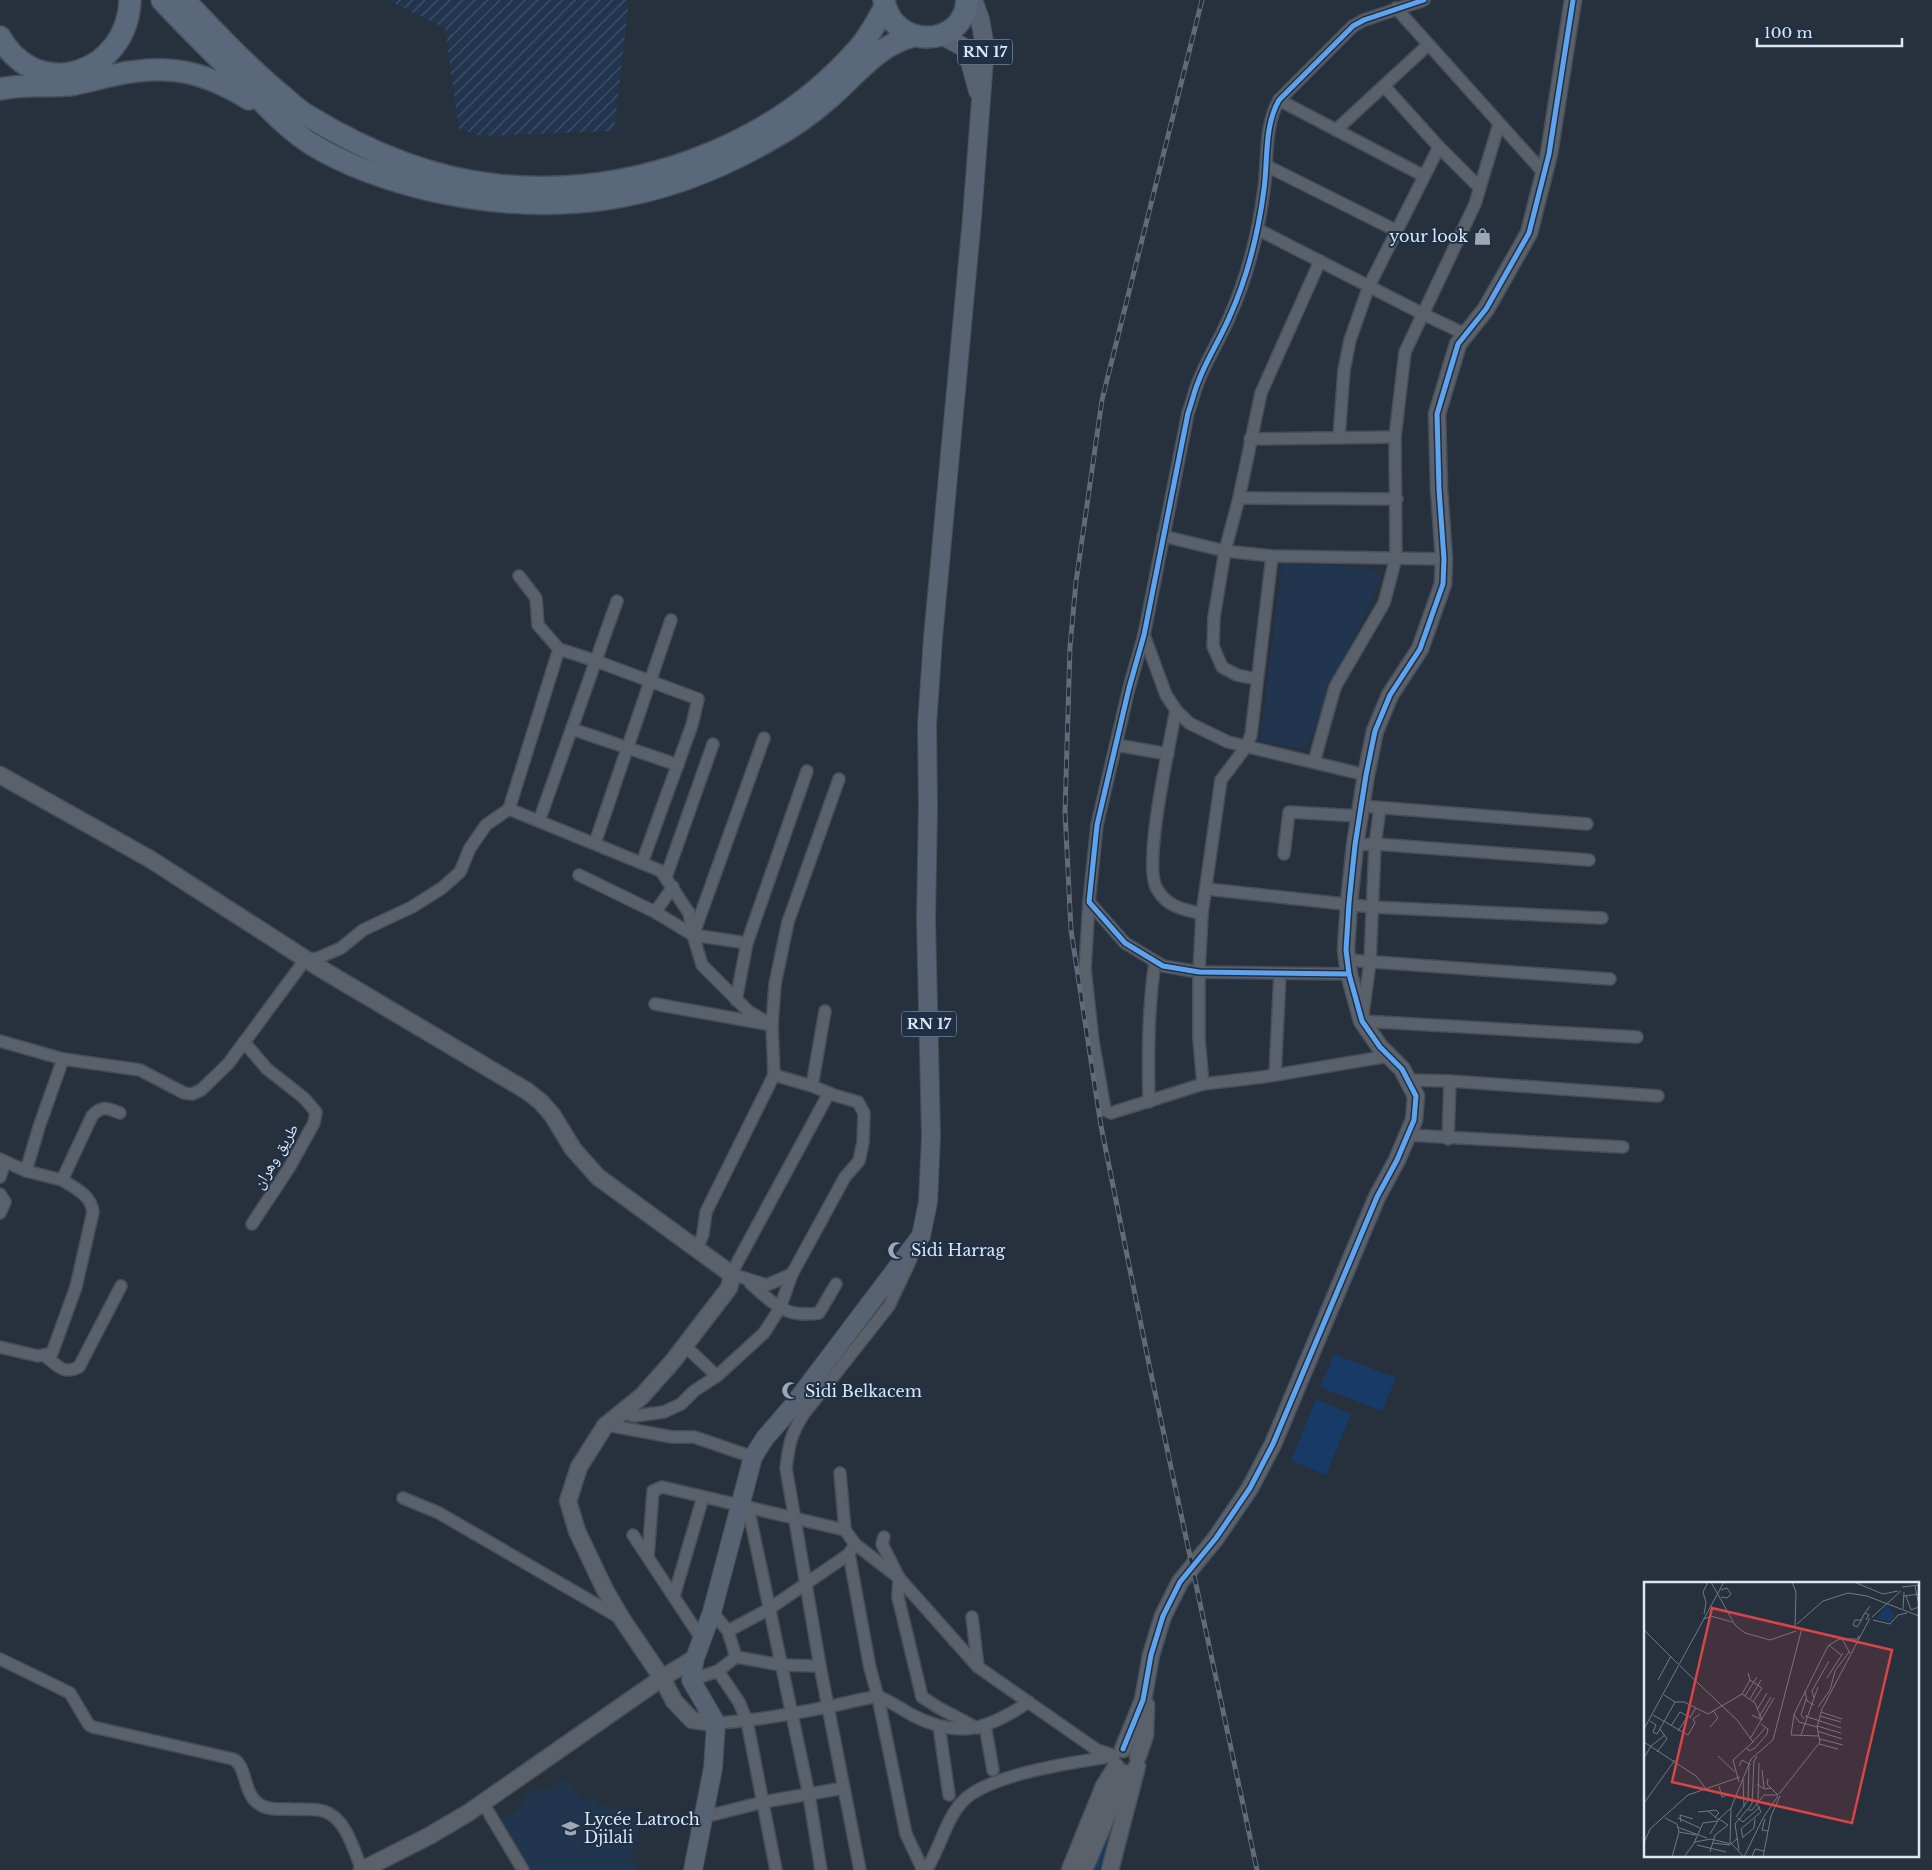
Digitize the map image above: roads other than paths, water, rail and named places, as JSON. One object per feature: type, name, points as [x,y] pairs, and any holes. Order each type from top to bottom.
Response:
[{"type":"highway","points":[[0,37],[17,58],[32,70],[49,74],[68,75],[85,69],[103,58],[118,43],[126,28],[130,13],[130,0]]},
{"type":"highway","points":[[162,0],[275,115],[311,144],[356,168],[390,180],[463,197],[512,203],[586,202],[626,196],[666,186],[700,174],[767,142],[802,120],[828,100],[881,50],[897,41],[913,36]]},
{"type":"highway","points":[[184,0],[270,86],[305,114],[340,134],[389,158],[445,175],[494,185],[537,188],[591,185],[640,176],[704,155],[749,134],[782,115],[836,71],[859,48],[885,4]]},
{"type":"highway","points":[[885,4],[891,20],[901,30],[913,36],[927,38],[941,35],[952,28],[962,18],[967,0]]},
{"type":"highway","points":[[0,89],[70,85],[130,72],[161,69],[206,77],[237,92],[275,115]]},
{"type":"main road","name":"RN 17","points":[[691,1680],[695,1658],[712,1612],[743,1506],[753,1457],[765,1438],[791,1408],[921,1236],[928,1202],[931,1136],[926,920],[927,725],[985,48],[980,18],[972,0]]},
{"type":"main road","name":"RN 17","points":[[941,35],[965,48],[981,106]]},
{"type":"main road","points":[[691,1680],[716,1723],[714,1768],[693,1870]]},
{"type":"street","points":[[1389,1056],[1275,1075],[1203,1084],[1111,1113],[1105,1110],[1093,1041],[1085,968],[1089,902],[1098,825],[1144,635],[1188,414],[1198,381],[1229,318],[1247,270],[1258,230],[1267,166],[1268,132],[1273,109],[1279,100],[1353,26],[1396,8],[1424,0]]},
{"type":"street","points":[[1070,1870],[1104,1786],[1146,1735],[1145,1683],[1163,1616],[1180,1582],[1216,1538],[1250,1488],[1273,1444],[1377,1197],[1397,1160],[1414,1120],[1416,1096],[1402,1068],[1380,1047],[1362,1021],[1348,967],[1346,950],[1355,845],[1375,731],[1390,695],[1420,649],[1443,584],[1444,559],[1439,488],[1437,414],[1458,344],[1486,309],[1529,233],[1548,154],[1573,0]]},
{"type":"street","points":[[1396,8],[1544,173]]},
{"type":"street","points":[[1336,130],[1428,45]]},
{"type":"street","points":[[1384,86],[1439,147],[1480,188]]},
{"type":"street","points":[[1279,100],[1424,176]]},
{"type":"street","points":[[1314,762],[1335,687],[1384,603],[1396,558],[1396,437],[1405,352],[1475,204],[1499,124]]},
{"type":"street","points":[[1339,438],[1344,370],[1350,340],[1369,286],[1439,147]]},
{"type":"street","points":[[1267,166],[1397,230]]},
{"type":"street","points":[[1258,230],[1465,334]]},
{"type":"street","points":[[1257,680],[1237,675],[1222,667],[1213,646],[1214,617],[1225,551],[1239,498],[1261,393],[1287,331],[1320,261]]},
{"type":"street","points":[[1250,439],[1396,437]]},
{"type":"street","points":[[1239,498],[1397,499]]},
{"type":"street","points":[[1163,536],[1225,551],[1272,556],[1444,559]]},
{"type":"street","points":[[1203,1084],[1200,1060],[1199,972],[1202,914],[1221,780],[1246,747],[1251,735],[1272,556]]},
{"type":"street","points":[[519,576],[536,598],[538,625],[559,649],[650,680],[698,699],[692,725],[642,863]]},
{"type":"street","points":[[540,821],[617,601]]},
{"type":"street","points":[[595,843],[671,620]]},
{"type":"street","points":[[1144,635],[1166,695],[1176,710],[1189,723],[1228,742],[1366,775]]},
{"type":"street","points":[[0,1041],[63,1059],[140,1070],[184,1093],[192,1094],[201,1090],[228,1064],[305,960],[318,958],[340,948],[363,930],[412,907],[442,888],[460,872],[470,848],[486,825],[509,809],[559,649]]},
{"type":"street","points":[[1176,710],[1152,855],[1155,887],[1168,904],[1202,914]]},
{"type":"street","points":[[572,729],[678,765]]},
{"type":"street","points":[[693,935],[764,738]]},
{"type":"street","points":[[666,877],[713,744]]},
{"type":"street","points":[[1116,745],[1168,754]]},
{"type":"street","points":[[736,1000],[747,943],[807,771]]},
{"type":"street","points":[[0,776],[150,860],[305,960],[527,1091],[541,1102],[553,1116],[573,1149],[598,1177],[664,1227],[780,1308],[802,1315],[819,1313],[836,1284]]},
{"type":"street","points":[[697,1249],[703,1234],[706,1212],[774,1075],[772,1025],[775,984],[788,922],[839,779]]},
{"type":"street","points":[[1362,1021],[1370,962],[1375,844],[1380,808]]},
{"type":"street","points":[[1284,854],[1289,812],[1360,811],[1380,808],[1587,824]]},
{"type":"street","points":[[509,809],[661,871],[674,887],[689,913],[702,965],[748,1011],[772,1025]]},
{"type":"street","points":[[1355,845],[1375,844],[1589,860]]},
{"type":"street","points":[[579,875],[655,912],[693,935],[747,943]]},
{"type":"street","points":[[655,912],[674,887]]},
{"type":"street","points":[[1207,889],[1372,907],[1602,918]]},
{"type":"street","points":[[1089,902],[1125,943],[1163,966],[1199,972],[1280,974],[1348,967],[1370,962],[1610,979]]},
{"type":"street","points":[[1149,1102],[1148,1033],[1155,962]]},
{"type":"street","points":[[1275,1075],[1280,974]]},
{"type":"street","points":[[655,1004],[772,1025]]},
{"type":"street","points":[[812,1086],[825,1011]]},
{"type":"street","points":[[1362,1021],[1637,1037]]},
{"type":"street","name":"طريق وهران","points":[[244,1042],[268,1069],[304,1098],[316,1112],[314,1123],[289,1168],[252,1224]]},
{"type":"street","points":[[26,1171],[63,1059]]},
{"type":"street","points":[[622,1412],[634,1416],[664,1412],[681,1404],[694,1391],[717,1376],[764,1333],[780,1308],[792,1274],[846,1177],[859,1161],[863,1142],[864,1113],[858,1102],[774,1075]]},
{"type":"street","points":[[1408,1080],[1450,1081],[1658,1096]]},
{"type":"street","points":[[1448,1139],[1450,1081]]},
{"type":"street","points":[[828,1093],[738,1277],[732,1280],[729,1288],[673,1361],[642,1396],[607,1425],[579,1467],[568,1501],[577,1532],[605,1590],[622,1619],[662,1678],[674,1701],[692,1720],[716,1723],[747,1721],[878,1697],[915,1716],[957,1731],[996,1721],[1029,1702]]},
{"type":"street","points":[[62,1180],[92,1116],[98,1110],[107,1108],[120,1113]]},
{"type":"street","points":[[1407,1135],[1448,1139],[1623,1147]]},
{"type":"street","points":[[0,1177],[3,1160],[26,1171],[62,1180],[86,1196],[92,1205],[93,1212],[76,1287],[52,1352],[45,1356],[38,1356],[0,1347]]},
{"type":"street","points":[[0,1194],[5,1202],[0,1213]]},
{"type":"street","points":[[860,1870],[820,1666],[786,1468],[793,1431],[803,1415],[889,1306],[921,1236]]},
{"type":"street","points":[[738,1277],[767,1285],[792,1274]]},
{"type":"street","points":[[45,1356],[64,1370],[71,1371],[79,1367],[121,1286]]},
{"type":"street","points":[[685,1346],[717,1376]]},
{"type":"street","points":[[607,1425],[672,1437],[694,1437],[753,1457]]},
{"type":"street","points":[[840,1473],[845,1530],[852,1549],[870,1668],[878,1697],[906,1834],[925,1870],[935,1856],[950,1822],[961,1803],[973,1792],[1006,1779],[1057,1766],[1126,1761]]},
{"type":"street","points":[[648,1557],[653,1491],[662,1487],[845,1530]]},
{"type":"street","points":[[674,1596],[703,1497]]},
{"type":"street","points":[[403,1498],[439,1513],[622,1619]]},
{"type":"street","points":[[743,1506],[769,1609],[809,1794],[821,1870]]},
{"type":"street","points":[[634,1535],[701,1638]]},
{"type":"street","points":[[884,1536],[882,1544],[899,1578],[978,1667],[1098,1750],[1126,1761]]},
{"type":"street","points":[[728,1632],[769,1609],[852,1549]]},
{"type":"street","points":[[852,1549],[899,1578]]},
{"type":"street","points":[[899,1578],[898,1597],[922,1697],[939,1708],[981,1726]]},
{"type":"street","points":[[712,1612],[728,1632],[736,1658]]},
{"type":"street","points":[[972,1617],[978,1667]]},
{"type":"street","points":[[0,1659],[70,1693],[88,1725],[233,1759],[240,1765],[250,1795],[259,1804],[270,1809],[323,1811],[334,1816],[342,1824],[362,1870],[429,1836],[483,1803],[662,1678],[695,1658]]},
{"type":"street","points":[[691,1680],[718,1671],[736,1658],[781,1665],[820,1666]]},
{"type":"street","points":[[718,1671],[739,1702],[747,1721],[776,1870]]},
{"type":"street","points":[[939,1726],[949,1795]]},
{"type":"street","points":[[981,1726],[993,1770]]},
{"type":"street","points":[[1084,1870],[1126,1761]]},
{"type":"street","points":[[1110,1870],[1126,1761]]},
{"type":"street","points":[[704,1817],[763,1802],[844,1788]]},
{"type":"street","points":[[483,1803],[523,1870]]},
{"type":"railway","points":[[1202,0],[1102,400],[1076,582],[1070,647],[1065,812],[1071,930],[1101,1126],[1150,1369],[1257,1870]]},
{"type":"place","name":"your look","points":[[1482,236]]},
{"type":"place","name":"Sidi Harrag","points":[[897,1250]]},
{"type":"place","name":"Sidi Belkacem","points":[[791,1391]]},
{"type":"place","name":"Lycée Latroch Djilali","points":[[570,1828]]}]
